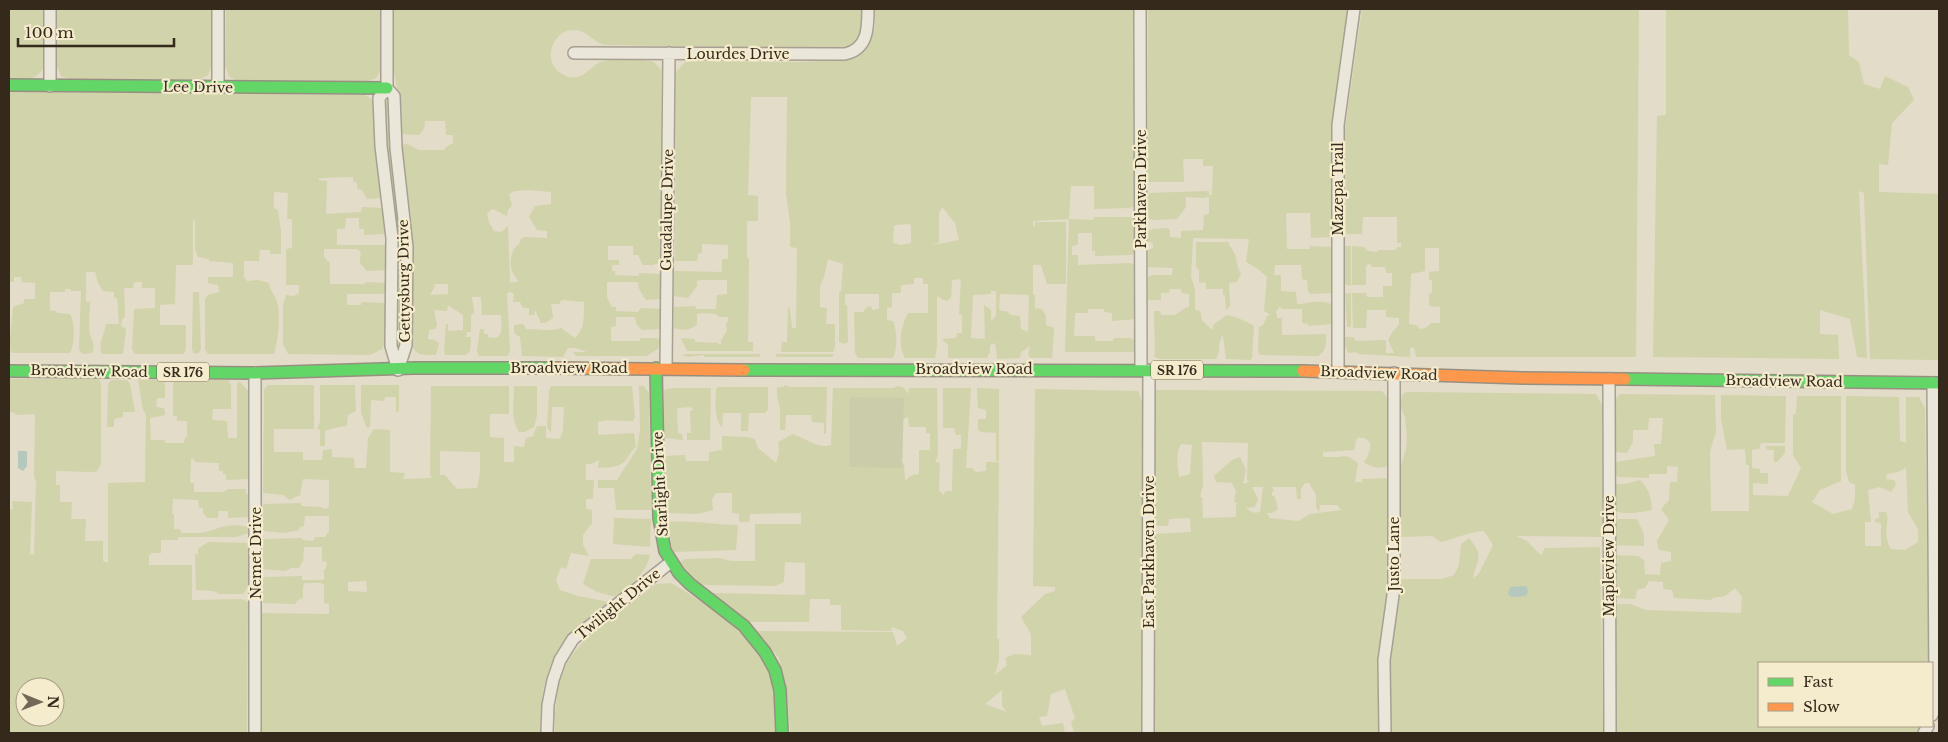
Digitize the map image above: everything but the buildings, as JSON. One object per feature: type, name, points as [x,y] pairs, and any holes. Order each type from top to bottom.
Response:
[{"type":"main road","name":"Lee Drive","points":[[9,85],[387,88]]},
{"type":"main road","name":"Broadview Road","points":[[9,371],[255,373],[398,370],[413,368],[428,370],[661,368],[767,370],[1338,371],[1523,378],[1936,383]]},
{"type":"main road","name":"Starlight Drive","points":[[661,368],[659,518],[662,539],[670,562],[690,584],[744,626],[765,652],[775,670],[780,690],[782,733]]},
{"type":"street","points":[[50,9],[50,86]]},
{"type":"street","points":[[218,9],[218,87]]},
{"type":"street","name":"Gettysburg Drive","points":[[387,9],[387,88],[379,98],[381,146],[392,238],[391,346],[398,370]]},
{"type":"street","name":"Lourdes Drive","points":[[574,53],[839,55],[850,53],[859,48],[865,39],[868,26],[868,9]]},
{"type":"street","name":"Parkhaven Drive","points":[[1140,9],[1145,370]]},
{"type":"street","name":"Mazepa Trail","points":[[1338,371],[1338,125],[1354,9]]},
{"type":"street","name":"Guadalupe Drive","points":[[661,368],[669,53]]},
{"type":"street","name":"East Parkhaven Drive","points":[[1145,370],[1148,733]]},
{"type":"street","name":"Nemet Drive","points":[[255,373],[255,733]]},
{"type":"street","name":"Justo Lane","points":[[1385,733],[1384,660],[1394,588],[1394,373]]},
{"type":"street","name":"Mapleview Drive","points":[[1609,379],[1610,733]]},
{"type":"street","points":[[1933,712],[1935,686],[1936,383]]},
{"type":"street","name":"Twilight Drive","points":[[548,733],[548,705],[553,680],[560,660],[573,638],[670,562]]},
{"type":"green space","points":[[9,9],[43,9],[43,69],[32,78],[9,79]]},
{"type":"green space","points":[[57,9],[213,9],[212,65],[208,75],[198,80],[70,79],[61,76],[56,65]]},
{"type":"green space","points":[[226,9],[382,9],[381,70],[376,78],[368,81],[238,81],[229,77],[225,66]]},
{"type":"green space","points":[[394,9],[862,9],[862,28],[858,38],[850,46],[843,49],[605,45],[583,32],[574,30],[561,34],[556,39],[551,53],[551,60],[559,72],[573,78],[584,74],[598,63],[614,60],[649,61],[656,64],[661,70],[661,262],[653,265],[643,265],[638,255],[633,255],[633,246],[608,246],[608,260],[619,260],[619,265],[612,265],[612,271],[615,271],[615,275],[639,276],[639,273],[661,274],[661,299],[646,300],[639,289],[638,282],[607,282],[607,297],[612,307],[616,307],[616,311],[638,312],[641,308],[661,309],[660,329],[642,330],[637,325],[635,317],[616,317],[616,326],[611,327],[611,341],[640,341],[640,338],[656,338],[660,340],[658,349],[646,356],[576,356],[573,352],[587,352],[576,348],[568,348],[563,357],[522,356],[520,337],[514,333],[514,325],[523,324],[526,329],[548,330],[561,328],[575,338],[582,326],[584,302],[562,300],[559,304],[551,304],[553,318],[545,323],[541,323],[535,310],[534,315],[529,315],[529,308],[523,308],[520,302],[513,302],[514,294],[510,292],[507,293],[510,350],[508,356],[479,356],[477,351],[480,329],[484,329],[484,334],[488,334],[488,337],[493,338],[499,335],[502,328],[501,315],[482,315],[481,297],[472,297],[474,313],[471,315],[471,332],[467,332],[466,337],[471,337],[470,351],[466,355],[445,355],[446,324],[448,324],[448,331],[463,330],[463,315],[448,305],[447,311],[434,310],[437,326],[435,329],[429,330],[428,339],[439,343],[436,355],[424,355],[414,350],[411,342],[411,216],[401,145],[407,144],[419,150],[444,150],[453,143],[453,135],[446,135],[445,121],[425,121],[424,129],[419,135],[401,134],[401,113],[393,65]],"holes":[[[515,191],[551,192],[551,204],[535,206],[529,217],[537,230],[547,231],[547,238],[524,237],[521,239],[512,253],[511,262],[514,274],[519,281],[510,283],[508,226],[501,232],[494,231],[487,213],[493,209],[507,216],[508,210],[512,206],[509,194]],[[434,284],[448,284],[448,294],[430,295],[435,286]]]},
{"type":"green space","points":[[875,9],[1135,9],[1135,206],[1129,208],[1094,209],[1094,186],[1071,186],[1069,219],[1033,221],[1033,226],[1035,226],[1035,222],[1066,222],[1066,284],[1047,284],[1041,265],[1033,265],[1035,308],[1042,309],[1046,316],[1046,325],[1054,328],[1052,358],[1031,358],[1028,355],[1030,346],[1021,352],[1020,358],[997,359],[995,343],[990,345],[990,352],[987,358],[948,358],[948,345],[942,339],[956,338],[957,333],[962,333],[962,315],[959,314],[961,279],[952,280],[951,298],[946,301],[937,296],[937,347],[935,358],[905,358],[901,347],[901,335],[908,313],[928,313],[928,284],[923,284],[923,278],[914,278],[914,284],[901,285],[901,293],[893,293],[892,307],[887,308],[887,320],[893,321],[896,334],[896,349],[893,358],[858,358],[855,353],[854,312],[863,312],[867,307],[871,306],[872,310],[879,309],[879,294],[845,294],[848,342],[845,344],[839,342],[839,293],[841,291],[843,264],[828,259],[820,286],[820,307],[827,308],[826,324],[835,324],[835,347],[833,352],[781,352],[782,342],[787,342],[788,307],[790,309],[792,328],[796,328],[797,248],[790,247],[790,223],[786,193],[787,97],[751,97],[748,195],[758,196],[758,221],[747,221],[747,258],[749,258],[748,342],[753,342],[753,351],[687,351],[681,338],[695,339],[695,342],[721,344],[721,340],[727,331],[728,317],[719,317],[716,314],[697,314],[697,325],[694,327],[686,330],[674,328],[674,307],[695,306],[696,309],[716,309],[717,295],[727,294],[727,280],[697,281],[697,286],[688,298],[674,296],[674,271],[722,272],[722,259],[728,259],[728,245],[702,244],[702,253],[698,254],[697,261],[675,261],[676,72],[684,63],[691,61],[802,62],[853,59],[863,52],[871,40],[875,27]],"holes":[[[942,207],[955,223],[959,240],[932,245],[939,242],[939,213]],[[909,224],[911,226],[911,243],[901,245],[893,243],[894,226]],[[991,291],[996,291],[996,316],[991,321],[991,310],[984,305],[985,339],[971,338],[973,295],[991,294]],[[1000,294],[1029,295],[1028,332],[1021,329],[1020,316],[1011,315],[999,309]]]},
{"type":"green space","points":[[1148,9],[1350,9],[1333,131],[1331,237],[1311,238],[1310,213],[1286,213],[1287,249],[1310,249],[1310,246],[1332,247],[1331,293],[1310,294],[1307,280],[1302,279],[1301,265],[1275,265],[1274,275],[1281,275],[1281,291],[1296,292],[1297,304],[1318,302],[1331,304],[1332,324],[1308,326],[1308,324],[1302,323],[1302,309],[1282,309],[1280,307],[1276,311],[1277,318],[1282,318],[1282,335],[1326,334],[1324,349],[1318,356],[1260,355],[1258,350],[1259,327],[1263,325],[1267,316],[1271,315],[1264,311],[1267,277],[1246,262],[1249,239],[1193,238],[1191,277],[1195,289],[1195,310],[1200,311],[1202,320],[1212,330],[1214,324],[1227,315],[1241,319],[1254,326],[1252,358],[1250,360],[1226,359],[1223,335],[1216,359],[1160,359],[1153,356],[1155,355],[1154,311],[1160,311],[1161,315],[1175,315],[1189,307],[1189,294],[1182,293],[1181,289],[1170,289],[1169,293],[1161,293],[1161,300],[1148,300],[1148,277],[1153,275],[1172,275],[1173,268],[1148,267],[1148,250],[1153,248],[1153,243],[1148,242],[1148,231],[1168,228],[1170,230],[1170,237],[1181,238],[1181,231],[1203,230],[1204,215],[1209,214],[1209,196],[1205,198],[1186,197],[1186,207],[1177,219],[1153,220],[1148,218],[1148,193],[1209,191],[1209,195],[1212,195],[1213,166],[1203,166],[1203,159],[1183,159],[1184,182],[1148,182]]},
{"type":"green space","points":[[1362,9],[1639,9],[1636,357],[1416,357],[1414,347],[1410,348],[1410,357],[1348,353],[1345,346],[1345,337],[1353,337],[1356,341],[1386,340],[1386,353],[1394,353],[1388,340],[1399,325],[1399,318],[1386,317],[1386,310],[1367,310],[1366,328],[1353,328],[1352,293],[1366,293],[1367,297],[1383,297],[1383,286],[1392,286],[1392,273],[1386,273],[1385,267],[1371,267],[1371,264],[1366,265],[1366,285],[1352,285],[1352,246],[1364,247],[1368,251],[1377,252],[1379,250],[1395,250],[1397,247],[1401,247],[1401,243],[1397,243],[1397,217],[1363,217],[1362,234],[1346,234],[1345,129]],"holes":[[[1425,248],[1439,248],[1439,271],[1429,272],[1429,280],[1432,280],[1429,306],[1440,307],[1440,323],[1431,323],[1426,328],[1420,329],[1416,325],[1409,324],[1411,274],[1425,271]]]},
{"type":"green space","points":[[1666,9],[1848,9],[1849,55],[1859,62],[1864,84],[1880,89],[1885,76],[1908,87],[1914,100],[1892,123],[1888,165],[1879,164],[1879,192],[1939,194],[1939,360],[1870,359],[1864,193],[1859,191],[1867,358],[1857,357],[1850,319],[1820,310],[1820,334],[1838,335],[1839,359],[1653,357],[1657,116],[1666,115]]},
{"type":"green space","points":[[9,91],[365,95],[374,101],[378,177],[382,198],[367,199],[362,190],[357,189],[357,183],[353,181],[353,177],[319,178],[319,180],[327,181],[326,214],[361,212],[362,207],[383,208],[385,234],[364,235],[364,229],[359,229],[359,218],[346,218],[345,229],[337,229],[337,245],[386,245],[386,270],[367,271],[361,264],[361,252],[357,249],[324,249],[324,257],[330,263],[330,284],[385,283],[385,293],[347,294],[347,305],[361,305],[362,302],[385,303],[385,342],[382,349],[370,355],[288,354],[283,344],[283,305],[286,295],[294,296],[299,293],[299,285],[286,285],[286,249],[292,248],[292,219],[287,219],[288,193],[274,192],[274,208],[278,210],[281,232],[281,254],[270,254],[270,250],[260,250],[259,261],[244,261],[244,277],[247,281],[258,280],[269,283],[276,300],[279,321],[274,354],[208,354],[205,350],[205,299],[208,295],[219,292],[218,285],[208,283],[208,277],[233,277],[233,263],[209,261],[209,259],[198,257],[195,249],[195,221],[193,219],[193,265],[176,265],[175,304],[160,305],[160,325],[186,325],[186,349],[184,354],[135,354],[132,349],[134,309],[155,308],[155,288],[142,288],[142,282],[134,282],[133,288],[124,288],[125,317],[122,319],[121,326],[126,329],[123,354],[102,354],[100,346],[106,324],[119,324],[117,298],[114,298],[114,292],[103,291],[98,283],[95,272],[86,272],[86,302],[90,302],[89,331],[94,346],[92,353],[82,354],[79,349],[81,291],[65,289],[65,292],[50,292],[50,310],[57,313],[70,314],[74,333],[70,353],[12,353],[9,348],[13,307],[24,303],[24,299],[35,299],[35,283],[22,282],[21,277],[14,277],[14,282],[9,282]]},
{"type":"green space","points":[[385,101],[389,101],[401,242],[401,345],[398,347],[386,147]]},
{"type":"green space","points":[[1094,217],[1129,217],[1135,219],[1136,253],[1130,255],[1095,256],[1095,251],[1092,251],[1092,233],[1078,233],[1078,245],[1072,246],[1072,255],[1078,255],[1078,265],[1130,263],[1136,266],[1135,319],[1112,321],[1112,313],[1104,312],[1104,309],[1088,309],[1088,313],[1075,313],[1074,336],[1095,336],[1095,341],[1113,341],[1114,338],[1130,338],[1135,340],[1133,352],[1065,352],[1069,219],[1093,220]]},
{"type":"green space","points":[[1196,242],[1229,242],[1234,252],[1241,274],[1237,282],[1229,283],[1230,306],[1226,310],[1223,289],[1206,289],[1206,282],[1199,283],[1199,270],[1196,267]]},
{"type":"green space","points":[[1345,246],[1351,246],[1351,286],[1345,284]]},
{"type":"green space","points":[[193,292],[199,292],[201,349],[199,353],[194,354],[192,349]]},
{"type":"green space","points":[[1351,293],[1351,327],[1347,327],[1345,294]]},
{"type":"green space","points":[[761,354],[759,357],[704,357],[704,355],[688,357],[682,355]]},
{"type":"green space","points":[[775,354],[834,354],[832,357],[777,357]]},
{"type":"green space","points":[[9,379],[99,379],[101,384],[101,464],[97,471],[93,472],[56,471],[56,485],[60,485],[60,502],[72,502],[71,519],[86,519],[85,541],[103,541],[103,561],[108,563],[108,483],[145,482],[146,414],[143,410],[138,380],[163,380],[165,384],[165,398],[157,398],[156,407],[164,408],[165,415],[150,418],[151,440],[165,440],[165,443],[184,443],[185,437],[187,437],[187,421],[177,421],[177,416],[173,416],[173,384],[175,380],[228,380],[231,385],[231,409],[213,409],[212,420],[227,421],[228,438],[237,438],[237,385],[239,381],[248,391],[248,479],[226,480],[226,474],[223,474],[223,471],[219,471],[219,463],[195,462],[191,458],[190,483],[194,483],[194,492],[223,492],[228,489],[246,489],[246,494],[249,494],[248,517],[228,518],[228,511],[218,511],[218,518],[208,518],[203,513],[203,508],[199,508],[198,500],[173,499],[172,514],[174,514],[174,529],[180,529],[181,533],[201,533],[235,525],[249,527],[249,533],[236,537],[178,537],[178,540],[161,540],[161,553],[149,555],[149,565],[192,565],[192,600],[241,599],[248,602],[247,733],[9,733],[9,509],[13,509],[12,501],[32,502],[30,554],[34,555],[35,414],[18,415],[9,411]]},
{"type":"green space","points":[[111,380],[127,380],[130,384],[135,412],[123,412],[123,417],[114,419],[114,427],[107,427],[108,384]]},
{"type":"green space","points":[[268,385],[314,385],[314,429],[274,429],[274,452],[303,452],[303,460],[322,460],[323,450],[332,449],[332,457],[354,458],[355,468],[366,468],[368,438],[374,429],[390,430],[390,472],[405,473],[403,479],[432,478],[430,475],[431,386],[509,386],[509,414],[490,414],[490,437],[504,438],[504,462],[514,462],[514,446],[524,447],[526,438],[533,436],[537,426],[546,426],[546,438],[560,439],[563,430],[564,407],[552,407],[551,433],[547,427],[549,391],[551,386],[632,386],[635,417],[633,421],[606,420],[598,422],[598,435],[634,433],[636,447],[625,461],[619,465],[598,468],[599,460],[586,464],[586,480],[594,480],[593,499],[586,499],[586,509],[592,510],[592,523],[583,535],[583,545],[589,556],[571,553],[566,569],[561,567],[556,580],[560,590],[578,596],[609,602],[573,632],[556,654],[550,666],[543,692],[540,733],[262,733],[262,613],[329,614],[329,604],[324,603],[324,585],[321,583],[305,583],[303,586],[303,598],[295,604],[263,603],[263,577],[302,576],[302,580],[324,580],[324,569],[326,569],[327,562],[322,561],[322,547],[304,547],[303,562],[299,568],[291,568],[285,571],[263,569],[263,539],[302,538],[302,540],[313,541],[315,537],[325,537],[329,531],[329,516],[305,516],[304,526],[300,527],[299,530],[284,533],[263,531],[263,504],[301,503],[301,506],[325,509],[329,507],[329,480],[303,479],[300,495],[290,500],[283,495],[263,493],[264,389]],"holes":[[[440,451],[480,452],[480,472],[477,488],[457,489],[445,475],[440,475]],[[366,581],[367,592],[348,591],[348,582]]]},
{"type":"green space","points":[[320,385],[355,385],[356,411],[348,415],[347,426],[325,431],[325,446],[320,446],[320,430],[317,429],[320,422]]},
{"type":"green space","points":[[361,385],[399,385],[399,411],[396,412],[396,397],[385,397],[384,401],[371,400],[370,427],[367,428],[361,413]]},
{"type":"green space","points":[[785,385],[789,387],[827,387],[826,433],[824,434],[824,423],[812,422],[811,415],[786,415],[785,430],[780,430],[780,408],[777,387]]},
{"type":"green space","points":[[514,386],[537,386],[537,416],[534,427],[525,432],[519,432],[514,421]]},
{"type":"green space","points":[[639,386],[644,386],[649,393],[651,510],[616,510],[614,488],[598,488],[598,480],[617,480],[637,449],[640,430]]},
{"type":"green space","points":[[898,386],[904,388],[908,394],[909,388],[937,388],[938,455],[935,462],[940,463],[939,491],[944,495],[945,491],[952,491],[953,449],[961,449],[961,435],[956,435],[954,428],[943,428],[943,388],[971,388],[966,468],[972,468],[976,472],[986,471],[986,462],[999,462],[997,639],[999,639],[999,659],[995,675],[1007,665],[1005,658],[1015,654],[1030,655],[1031,657],[1031,634],[1021,617],[1045,594],[1055,591],[1055,587],[1033,586],[1035,389],[1138,391],[1142,401],[1142,733],[1074,733],[1071,722],[1075,718],[1065,689],[1051,694],[1047,716],[1039,717],[1042,726],[1063,723],[1065,733],[790,733],[787,690],[779,658],[757,631],[893,632],[897,646],[907,638],[903,631],[892,627],[891,631],[841,630],[841,605],[830,605],[830,599],[810,599],[809,622],[746,622],[712,593],[805,595],[805,563],[785,562],[784,582],[775,586],[702,585],[688,573],[680,562],[685,559],[720,558],[731,561],[755,561],[755,524],[801,524],[801,513],[750,514],[749,522],[739,522],[739,514],[732,513],[732,493],[716,493],[712,499],[713,510],[698,514],[666,512],[665,456],[685,455],[686,461],[709,461],[709,452],[722,450],[722,436],[747,437],[755,439],[758,448],[776,463],[779,452],[778,442],[793,434],[817,445],[831,445],[833,388],[893,388]],"holes":[[[908,417],[909,427],[926,427],[926,433],[930,433],[930,450],[919,450],[919,474],[912,475],[905,481],[904,464],[902,462],[903,419]],[[1002,690],[1002,706],[1007,712],[985,704]]]},
{"type":"green space","points":[[718,387],[768,387],[768,409],[765,413],[749,413],[748,431],[741,431],[741,413],[723,413],[722,427],[717,419],[716,409],[716,389]]},
{"type":"green space","points":[[674,388],[711,388],[710,440],[687,440],[687,433],[691,433],[690,411],[694,410],[690,407],[678,408],[677,411],[678,433],[682,434],[683,440],[664,438],[664,391]]},
{"type":"green space","points":[[977,388],[999,389],[999,461],[996,461],[996,433],[978,430],[978,419],[986,419],[986,410],[978,408]]},
{"type":"green space","points":[[1156,390],[1382,391],[1388,399],[1388,462],[1390,465],[1376,468],[1364,462],[1369,453],[1370,445],[1367,439],[1363,438],[1357,438],[1354,450],[1323,451],[1323,457],[1349,457],[1358,463],[1355,482],[1362,482],[1362,479],[1388,478],[1388,598],[1378,660],[1378,733],[1155,733],[1154,534],[1191,532],[1190,518],[1169,519],[1168,526],[1154,526],[1154,397]],"holes":[[[1202,442],[1248,443],[1247,479],[1249,482],[1243,484],[1246,470],[1240,457],[1232,460],[1214,476],[1216,482],[1232,483],[1236,491],[1234,502],[1238,504],[1236,504],[1236,517],[1203,518],[1202,497],[1200,497],[1203,485]],[[1181,444],[1192,445],[1190,474],[1179,477],[1178,452]],[[1305,483],[1309,483],[1316,495],[1316,507],[1319,512],[1320,505],[1337,505],[1341,510],[1310,514],[1298,521],[1270,518],[1267,513],[1272,513],[1278,509],[1275,497],[1271,495],[1274,490],[1272,487],[1296,487],[1297,499],[1301,499],[1301,489]],[[1252,487],[1263,487],[1260,512],[1256,513],[1246,508],[1255,507],[1258,499]]]},
{"type":"green space","points":[[1406,392],[1596,394],[1602,405],[1602,486],[1604,501],[1602,502],[1602,537],[1516,536],[1527,541],[1541,555],[1545,548],[1600,547],[1603,733],[1390,733],[1389,667],[1400,579],[1442,579],[1454,575],[1459,565],[1461,544],[1469,538],[1478,554],[1478,562],[1473,579],[1479,573],[1493,545],[1484,531],[1441,542],[1432,536],[1401,537],[1399,529],[1401,465],[1406,449],[1407,436],[1405,417],[1400,406],[1402,395]]},
{"type":"green space","points":[[1620,394],[1715,395],[1716,432],[1710,451],[1711,511],[1749,511],[1749,465],[1746,465],[1745,449],[1727,450],[1721,420],[1721,395],[1786,396],[1785,443],[1761,443],[1759,449],[1752,450],[1752,468],[1760,469],[1760,473],[1768,473],[1768,484],[1753,483],[1753,495],[1788,496],[1801,468],[1793,455],[1793,414],[1796,414],[1797,396],[1841,396],[1841,481],[1820,490],[1812,502],[1833,514],[1852,509],[1855,499],[1855,485],[1849,482],[1846,472],[1846,396],[1899,397],[1900,441],[1906,443],[1906,397],[1919,397],[1925,408],[1929,662],[1758,662],[1758,727],[1919,727],[1916,733],[1615,733],[1614,604],[1630,604],[1646,610],[1741,613],[1742,597],[1735,588],[1725,596],[1713,598],[1712,600],[1674,598],[1672,590],[1663,589],[1663,582],[1649,581],[1645,588],[1637,590],[1635,599],[1615,598],[1614,555],[1638,556],[1644,560],[1645,574],[1660,575],[1661,563],[1671,561],[1671,552],[1659,550],[1657,541],[1669,520],[1661,509],[1669,500],[1670,482],[1677,482],[1678,467],[1667,466],[1667,474],[1649,474],[1649,478],[1618,477],[1616,474],[1615,462],[1655,456],[1654,444],[1661,444],[1663,418],[1649,418],[1648,430],[1633,430],[1633,442],[1627,453],[1614,452],[1616,399]],"holes":[[[1906,468],[1908,512],[1918,529],[1918,542],[1905,550],[1891,549],[1886,532],[1887,515],[1886,512],[1879,512],[1879,518],[1875,519],[1875,522],[1881,523],[1881,546],[1865,546],[1865,522],[1871,522],[1868,490],[1880,487],[1891,492],[1896,485],[1894,480],[1886,479],[1887,474]]]},
{"type":"green space","points":[[850,397],[904,398],[902,468],[849,467]]},
{"type":"green space","points":[[1765,446],[1785,446],[1785,453],[1777,462],[1774,462],[1774,450],[1767,450]]},
{"type":"green space","points":[[1640,480],[1649,494],[1652,510],[1628,513],[1614,510],[1615,484],[1626,484]]},
{"type":"green space","points":[[614,518],[651,519],[650,547],[613,544]]},
{"type":"green space","points":[[1613,519],[1637,519],[1644,534],[1644,546],[1613,545]]},
{"type":"green space","points":[[668,523],[738,525],[736,550],[674,552]]},
{"type":"green space","points":[[208,542],[248,543],[248,587],[243,594],[219,594],[213,591],[196,590],[195,554],[198,554],[198,549]]},
{"type":"green space","points":[[636,554],[650,555],[638,578],[616,597],[597,592],[583,584],[591,559],[631,559]]},
{"type":"green space","points":[[671,583],[716,612],[745,638],[757,652],[767,667],[772,683],[775,733],[555,733],[555,714],[559,684],[568,660],[587,637],[656,584]]},
{"type":"shaded area","points":[[18,451],[27,451],[27,466],[23,471],[18,468]]},
{"type":"shaded area","points":[[1510,587],[1527,587],[1528,592],[1526,596],[1511,597],[1508,594]]},
{"type":"traffic: fast","points":[[9,85],[387,88]]},
{"type":"traffic: fast","points":[[9,371],[255,373],[413,368],[553,368]]},
{"type":"traffic: fast","points":[[656,368],[659,518],[665,551],[679,573],[690,584],[744,626],[765,652],[775,670],[780,690],[782,733]]},
{"type":"traffic: fast","points":[[744,370],[1303,371]]},
{"type":"traffic: fast","points":[[1625,379],[1939,383]]},
{"type":"traffic: slow","points":[[553,368],[744,370]]},
{"type":"traffic: slow","points":[[1303,371],[1523,378],[1625,379]]}]
